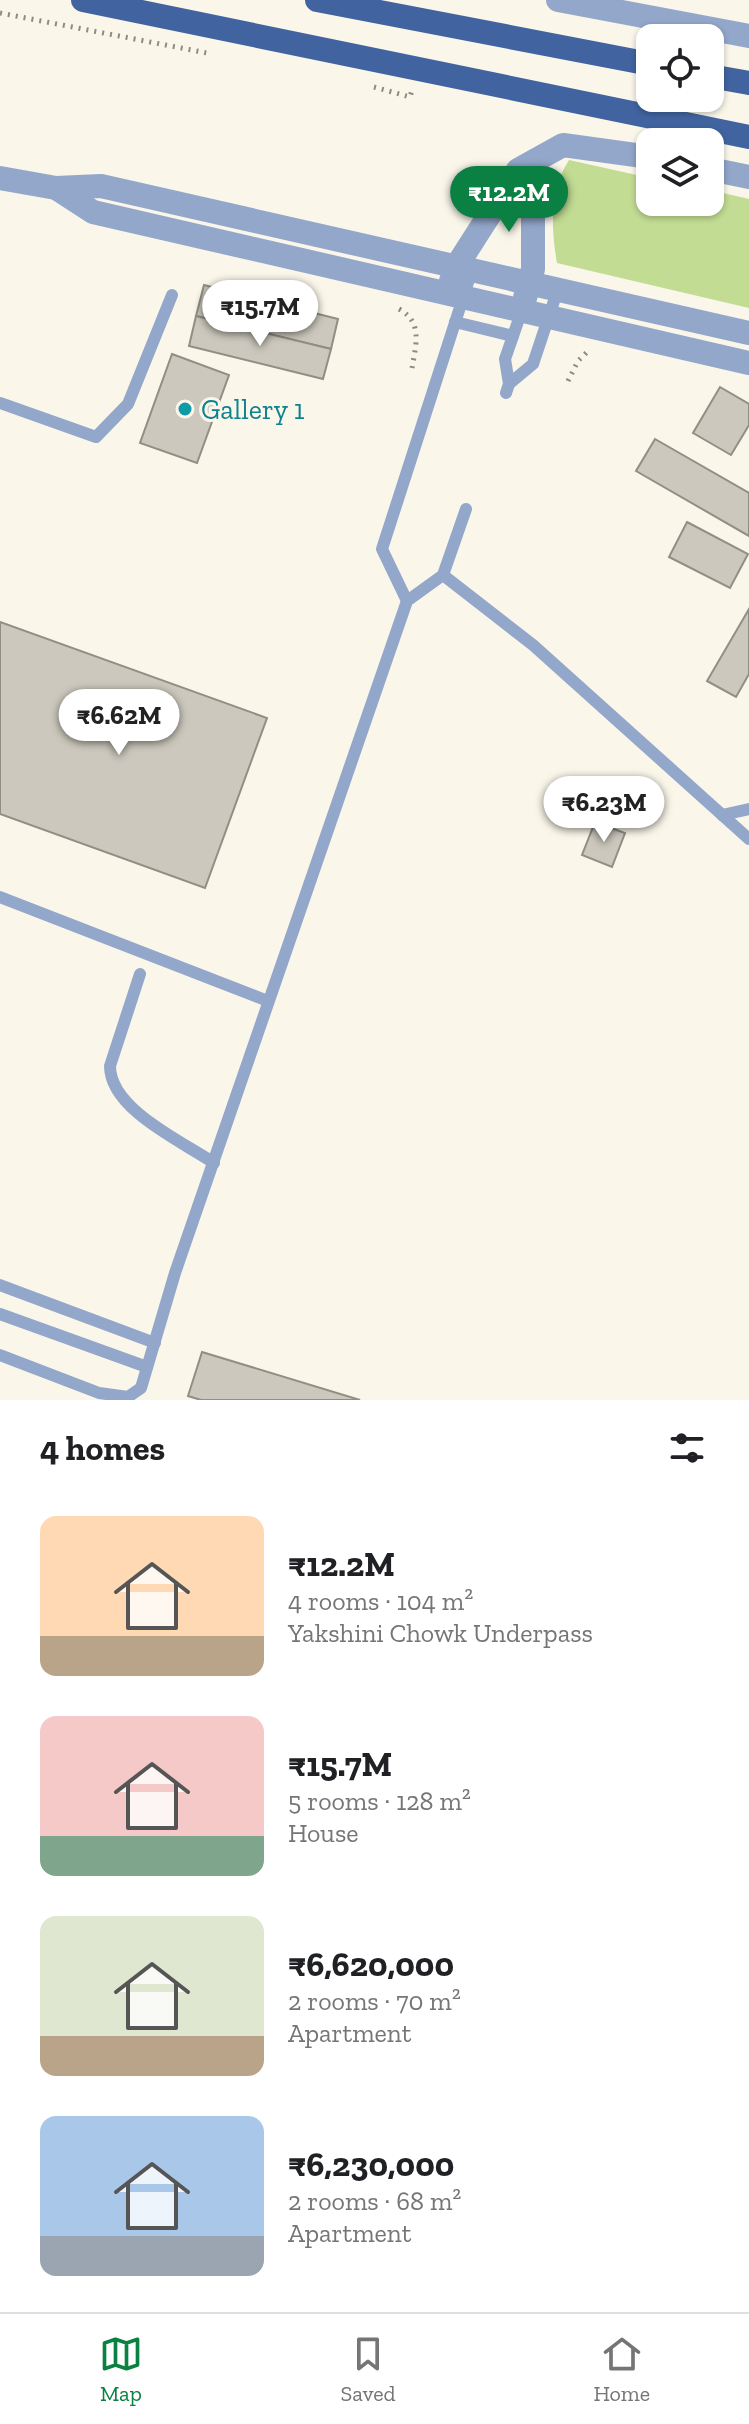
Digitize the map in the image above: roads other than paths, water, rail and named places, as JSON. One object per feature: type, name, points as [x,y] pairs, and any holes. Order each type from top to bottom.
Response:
[{"type":"main road","points":[[83,0],[749,137]]},
{"type":"main road","points":[[317,0],[636,61]]},
{"type":"main road","points":[[724,79],[749,83]]},
{"type":"street","points":[[558,0],[596,4],[749,36]]},
{"type":"street","points":[[455,296],[464,268],[518,170],[563,145],[636,155]]},
{"type":"street","points":[[522,310],[533,269],[533,162]]},
{"type":"street","points":[[724,172],[749,177]]},
{"type":"street","points":[[0,178],[56,188],[101,186],[749,333]]},
{"type":"street","points":[[56,188],[93,212],[749,363]]},
{"type":"lane","points":[[522,310],[505,359],[508,389],[533,364],[558,289]]},
{"type":"lane","points":[[0,403],[96,437],[128,404],[172,295]]},
{"type":"lane","points":[[407,601],[382,549],[455,322],[455,296]]},
{"type":"lane","points":[[455,322],[513,336]]},
{"type":"lane","points":[[0,1355],[99,1393],[127,1398],[141,1388],[268,1001],[407,601],[443,575],[466,509]]},
{"type":"lane","points":[[443,575],[533,645],[749,839]]},
{"type":"lane","points":[[722,815],[749,809]]},
{"type":"lane","points":[[0,897],[268,1001]]},
{"type":"lane","points":[[140,974],[110,1066],[110,1081],[119,1098],[214,1163]]},
{"type":"lane","points":[[0,1285],[155,1343]]},
{"type":"lane","points":[[0,1314],[147,1367]]},
{"type":"place","name":"Gallery 1","points":[[185,409]]}]
